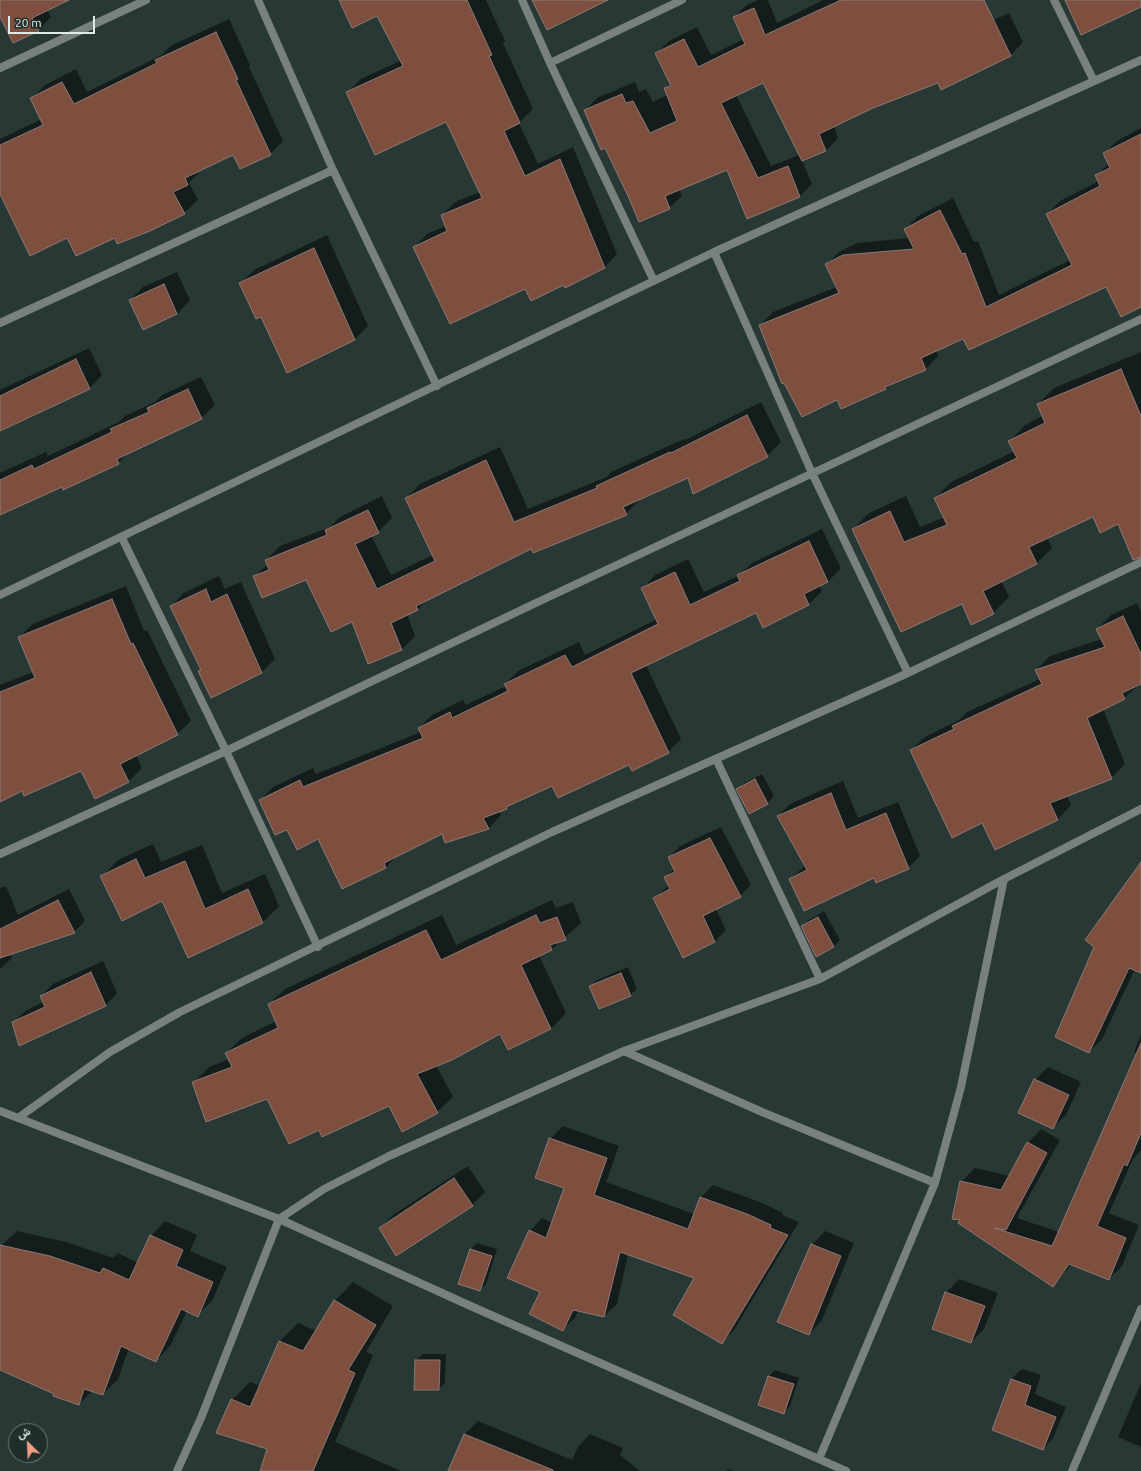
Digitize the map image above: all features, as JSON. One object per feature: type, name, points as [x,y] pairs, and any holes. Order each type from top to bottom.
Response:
[{"type":"street","points":[[0,68],[146,0]]},
{"type":"street","points":[[258,0],[333,170],[437,386]]},
{"type":"street","points":[[522,0],[550,63],[654,281]]},
{"type":"street","points":[[550,63],[682,0]]},
{"type":"street","points":[[1054,0],[1094,80]]},
{"type":"street","points":[[0,595],[122,538],[714,252],[1141,60]]},
{"type":"street","points":[[0,324],[333,170]]},
{"type":"street","points":[[714,252],[812,473],[908,673]]},
{"type":"street","points":[[0,854],[226,751],[812,473],[1141,319]]},
{"type":"street","points":[[122,538],[226,751],[318,947]]},
{"type":"street","points":[[18,1118],[110,1052],[167,1020],[552,832],[908,673],[1141,562]]},
{"type":"street","points":[[716,758],[820,979]]},
{"type":"street","points":[[177,1471],[201,1418],[278,1219],[324,1189],[389,1156],[624,1051],[820,979],[1004,879],[1141,809]]},
{"type":"street","points":[[819,1459],[935,1183],[961,1087],[1004,879]]},
{"type":"street","points":[[624,1051],[762,1112],[935,1183]]},
{"type":"street","points":[[0,1111],[278,1219],[482,1311],[846,1471]]},
{"type":"street","points":[[1072,1471],[1141,1309]]},
{"type":"building","points":[[0,0],[69,0],[32,18],[39,31],[13,43],[0,17]]},
{"type":"building","points":[[339,0],[467,0],[492,55],[489,56],[520,123],[504,131],[525,176],[560,159],[605,268],[565,288],[564,285],[531,301],[525,289],[450,324],[413,247],[447,231],[441,215],[482,198],[446,122],[375,155],[346,92],[403,66],[377,16],[352,28]]},
{"type":"building","points":[[532,0],[608,0],[547,30]]},
{"type":"building","points":[[841,0],[984,0],[1011,56],[941,90],[938,83],[873,108],[819,134],[826,151],[802,161],[763,83],[721,103],[758,178],[788,166],[800,197],[747,219],[727,170],[665,196],[670,209],[639,222],[605,148],[601,150],[584,110],[622,94],[626,103],[633,101],[650,133],[677,121],[664,88],[671,86],[655,53],[684,39],[698,67],[745,44],[733,17],[754,8],[765,35]]},
{"type":"building","points":[[1065,0],[1141,0],[1141,7],[1081,35]]},
{"type":"building","points":[[216,32],[238,79],[236,80],[271,155],[240,169],[233,155],[185,178],[188,185],[173,192],[185,214],[150,231],[117,244],[115,238],[76,256],[67,238],[30,256],[0,194],[0,145],[43,125],[30,98],[62,82],[74,104],[157,63],[155,60]]},
{"type":"building","points":[[1141,134],[1141,307],[1121,317],[1106,287],[969,350],[963,339],[921,358],[926,370],[885,387],[886,389],[841,409],[837,400],[802,417],[784,383],[782,384],[759,325],[839,293],[825,264],[843,255],[914,249],[904,229],[940,210],[962,254],[965,253],[986,307],[1072,265],[1046,214],[1100,186],[1095,175],[1110,168],[1103,153]]},
{"type":"building","points":[[314,248],[355,340],[287,373],[261,317],[256,319],[239,283]]},
{"type":"building","points":[[164,284],[177,314],[143,330],[129,300]]},
{"type":"building","points":[[76,359],[90,389],[0,431],[0,396]]},
{"type":"building","points":[[1121,369],[1141,416],[1141,557],[1133,560],[1118,524],[1100,533],[1093,517],[1029,547],[1037,564],[983,591],[994,614],[971,625],[962,604],[901,632],[852,529],[890,511],[904,542],[947,525],[934,498],[1017,458],[1008,441],[1045,423],[1037,404]]},
{"type":"building","points":[[188,389],[202,419],[117,459],[119,464],[63,490],[62,487],[0,515],[0,480],[32,465],[34,469],[112,432],[110,429],[149,412],[147,408]]},
{"type":"building","points":[[747,415],[768,457],[693,494],[688,478],[623,507],[627,515],[533,553],[531,549],[416,606],[418,610],[391,623],[402,650],[368,664],[352,622],[331,632],[306,580],[262,598],[253,576],[269,570],[265,560],[327,535],[325,530],[368,510],[379,533],[355,544],[377,589],[435,561],[405,498],[486,460],[514,522],[597,488],[596,486],[670,452],[671,453]]},
{"type":"building","points":[[809,541],[828,582],[804,594],[809,605],[763,628],[756,613],[631,673],[669,753],[632,771],[629,765],[558,798],[552,786],[506,807],[507,809],[483,818],[489,829],[445,843],[442,834],[384,863],[386,868],[342,889],[318,839],[297,850],[287,830],[275,835],[259,800],[300,780],[303,787],[423,738],[418,728],[450,712],[452,718],[508,691],[504,684],[565,655],[572,667],[658,624],[641,588],[675,572],[690,605],[740,581],[737,575]]},
{"type":"building","points":[[206,589],[211,602],[227,594],[262,673],[211,698],[198,671],[201,670],[170,606]]},
{"type":"building","points":[[112,599],[131,644],[133,643],[178,735],[120,764],[129,782],[95,799],[81,771],[24,796],[22,791],[0,802],[0,692],[35,678],[18,637]]},
{"type":"building","points":[[1123,616],[1141,654],[1141,684],[1122,693],[1125,699],[1087,718],[1112,779],[1050,803],[1058,820],[995,850],[982,823],[952,838],[910,750],[954,729],[952,726],[1042,684],[1035,670],[1105,647],[1096,629]]},
{"type":"building","points":[[755,779],[768,804],[749,814],[736,789]]},
{"type":"building","points":[[831,793],[846,830],[886,813],[909,869],[876,883],[874,878],[804,911],[789,879],[807,870],[777,816]]},
{"type":"building","points":[[710,838],[741,897],[703,916],[715,942],[683,958],[653,898],[670,889],[664,877],[675,872],[668,857]]},
{"type":"building","points":[[136,859],[145,878],[185,861],[205,909],[248,889],[263,923],[188,958],[162,901],[122,921],[100,876]]},
{"type":"building","points":[[1141,862],[1141,973],[1129,968],[1089,1053],[1055,1037],[1094,947],[1085,940]]},
{"type":"building","points":[[58,900],[75,933],[0,958],[0,929]]},
{"type":"building","points":[[536,915],[540,923],[557,917],[566,940],[550,945],[552,950],[521,965],[551,1029],[508,1050],[500,1034],[452,1060],[417,1074],[438,1113],[402,1132],[389,1106],[322,1137],[319,1130],[289,1144],[267,1099],[206,1122],[192,1082],[232,1067],[225,1053],[278,1028],[268,1004],[426,930],[441,960]]},
{"type":"building","points":[[818,917],[834,947],[816,957],[801,926]]},
{"type":"building","points":[[91,972],[106,1006],[19,1046],[12,1022],[45,1007],[40,996]]},
{"type":"building","points":[[621,973],[631,996],[599,1009],[589,986]]},
{"type":"building","points":[[1141,1043],[1141,1133],[1127,1166],[1124,1164],[1097,1226],[1126,1238],[1109,1280],[1069,1264],[1053,1287],[958,1223],[960,1220],[952,1219],[960,1181],[1001,1190],[1027,1142],[1047,1153],[1006,1230],[994,1228],[1052,1246]]},
{"type":"building","points":[[1034,1079],[1069,1095],[1053,1129],[1018,1113]]},
{"type":"building","points":[[549,1138],[607,1158],[594,1195],[688,1229],[700,1197],[747,1214],[771,1225],[770,1228],[788,1235],[722,1344],[673,1315],[694,1278],[620,1252],[604,1317],[573,1310],[563,1331],[529,1314],[540,1292],[507,1278],[529,1230],[546,1238],[564,1188],[535,1178]]},
{"type":"building","points":[[454,1178],[473,1206],[396,1256],[379,1228]]},
{"type":"building","points":[[150,1235],[183,1250],[176,1266],[213,1282],[198,1317],[181,1309],[156,1362],[121,1346],[103,1395],[84,1389],[79,1405],[53,1396],[54,1394],[0,1370],[0,1245],[50,1256],[100,1273],[103,1268],[129,1280]]},
{"type":"building","points":[[811,1244],[841,1256],[809,1335],[777,1322]]},
{"type":"building","points":[[470,1249],[492,1256],[480,1291],[458,1284]]},
{"type":"building","points":[[945,1292],[985,1306],[971,1343],[932,1329]]},
{"type":"building","points":[[334,1300],[376,1325],[348,1370],[355,1373],[313,1471],[260,1471],[267,1449],[216,1433],[231,1399],[250,1407],[279,1341],[303,1351]]},
{"type":"building","points":[[415,1360],[440,1360],[439,1390],[414,1390]]},
{"type":"building","points":[[768,1376],[794,1384],[784,1414],[758,1405]]},
{"type":"building","points":[[1011,1379],[1031,1386],[1025,1405],[1056,1417],[1043,1450],[992,1430]]},
{"type":"building","points":[[464,1434],[553,1470],[553,1471],[448,1471]]}]
